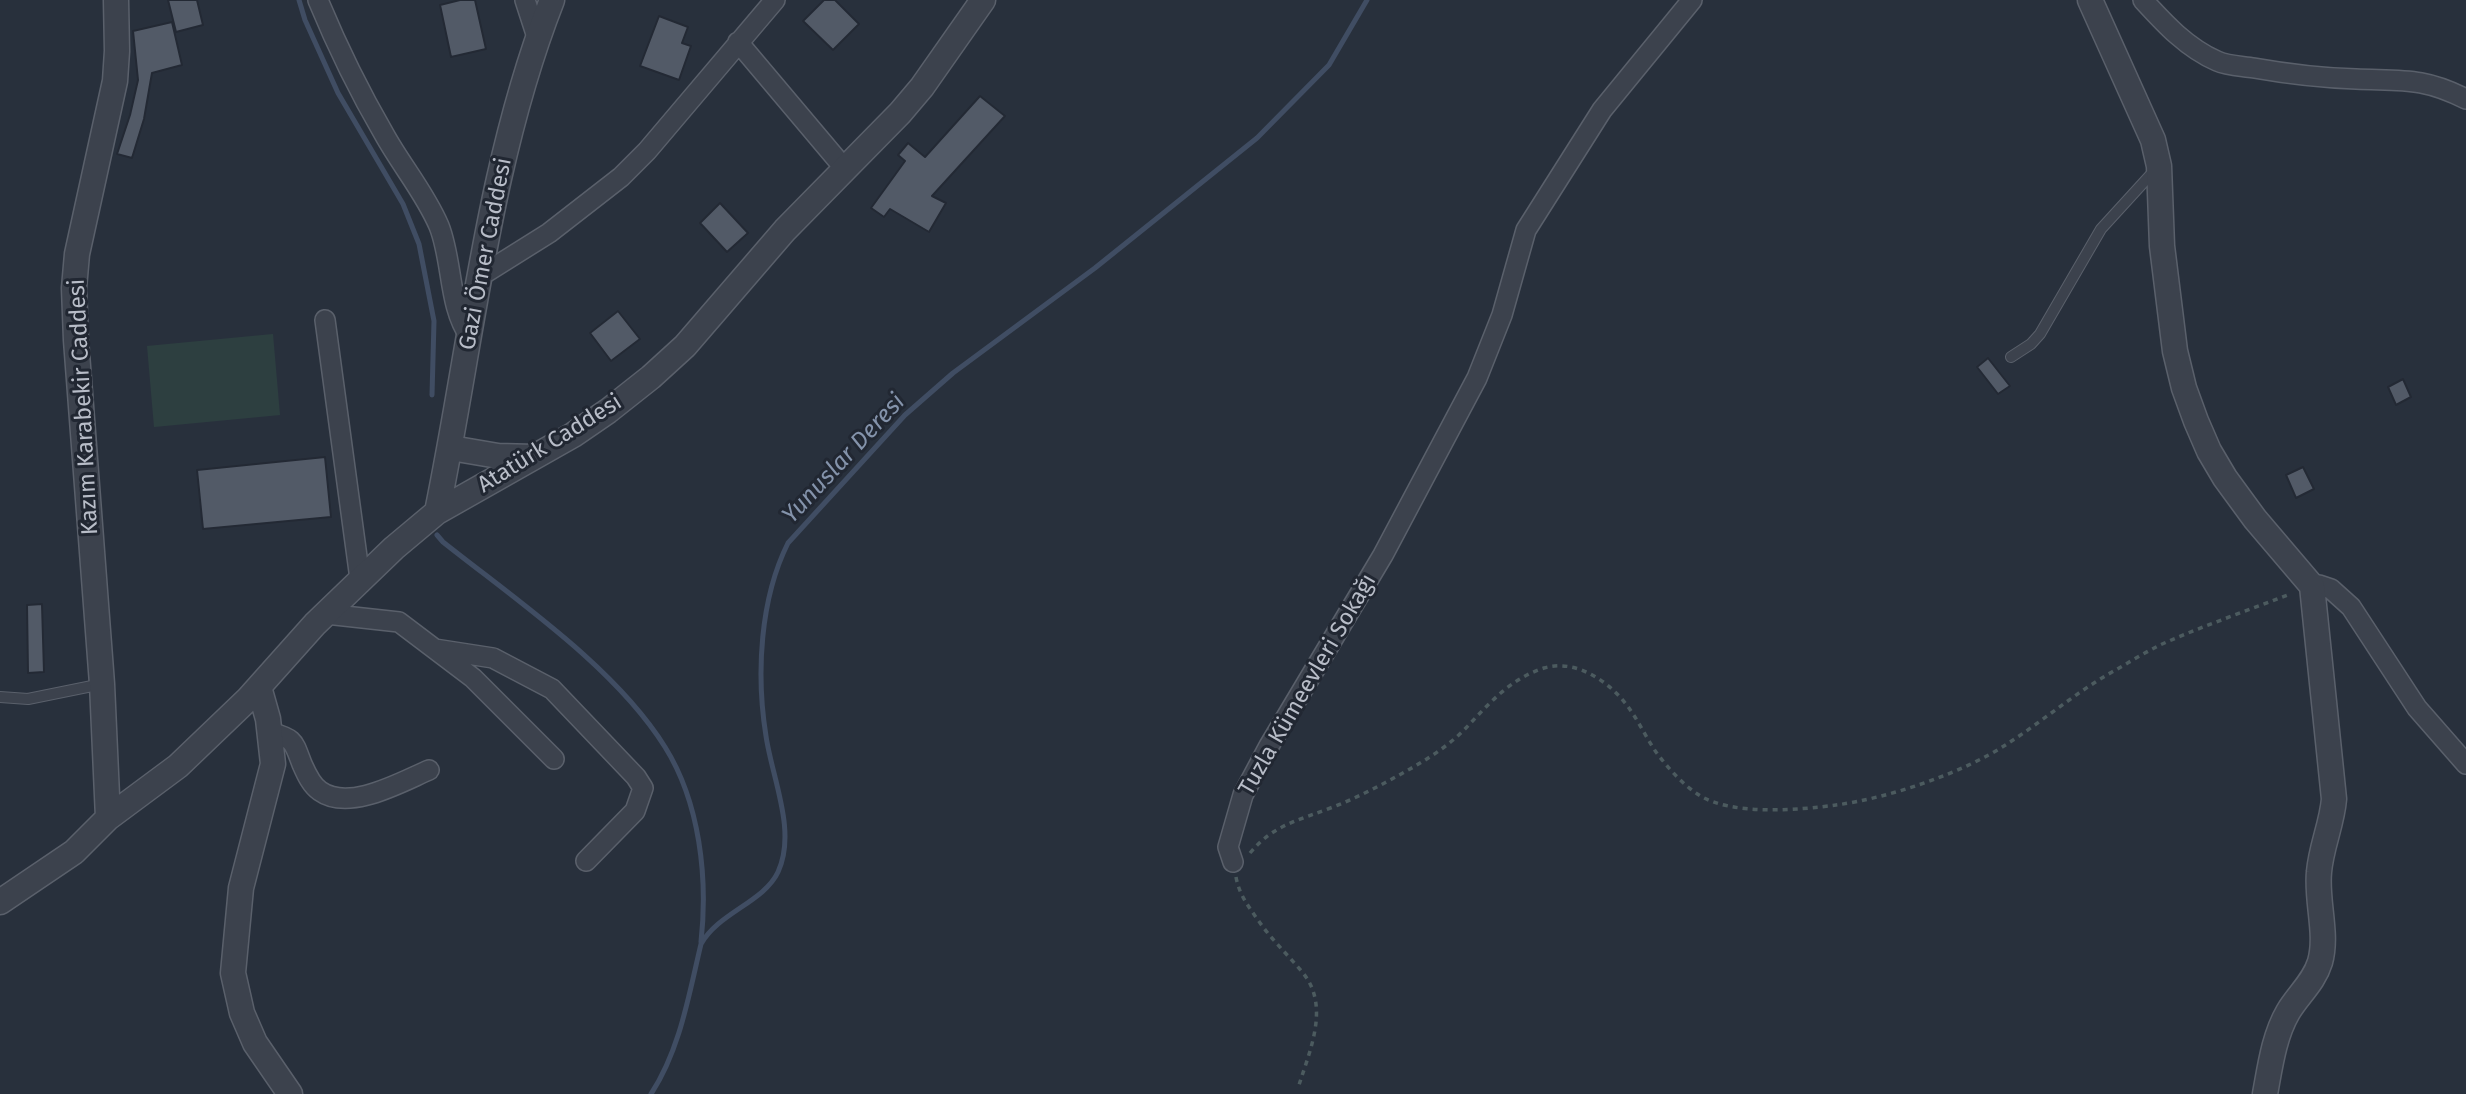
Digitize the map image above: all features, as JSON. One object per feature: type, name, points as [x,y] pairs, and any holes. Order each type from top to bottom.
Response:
[{"type":"street","name":"Kazım Karabekir Caddesi","points":[[108,818],[102,684],[74,288],[85,209],[115,81],[116,0]]},
{"type":"street","points":[[318,0],[336,43],[384,135],[429,205],[439,226],[447,252],[460,321],[470,337]]},
{"type":"street","points":[[525,0],[537,37]]},
{"type":"street","name":"Gazi Ömer Caddesi","points":[[437,512],[451,448],[494,200],[511,127],[537,37],[552,0]]},
{"type":"street","points":[[482,275],[549,233],[621,177],[670,124],[775,0]]},
{"type":"street","name":"Atatürk Caddesi","points":[[0,902],[74,852],[108,818],[178,766],[258,687],[360,579],[437,512],[573,435],[608,411],[668,362],[709,320],[785,230],[900,113],[922,87],[983,0]]},
{"type":"street","name":"Tuzla Kümeevleri Sokağı","points":[[1233,862],[1228,847],[1243,795],[1269,746],[1383,555],[1478,378],[1502,315],[1526,230],[1602,110],[1692,0]]},
{"type":"street","points":[[2090,0],[2153,140],[2159,166],[2166,295],[2175,351],[2188,399],[2209,452],[2225,478],[2255,519],[2312,586],[2334,785],[2333,814],[2319,869],[2322,952],[2314,975],[2282,1024],[2270,1062],[2265,1094]]},
{"type":"street","points":[[2143,0],[2192,47],[2220,62],[2301,76],[2402,79],[2430,84],[2466,99]]},
{"type":"street","points":[[738,42],[845,169]]},
{"type":"street","points":[[325,320],[360,579]]},
{"type":"street","points":[[451,448],[498,456],[534,457]]},
{"type":"street","points":[[2312,586],[2319,584],[2331,589],[2351,607],[2417,708],[2466,764]]},
{"type":"street","points":[[326,614],[399,622],[474,678],[554,759]]},
{"type":"street","points":[[436,649],[493,658],[552,689],[636,777],[643,789],[635,811],[586,861]]},
{"type":"street","points":[[258,687],[270,732],[273,764],[241,888],[233,973],[242,1013],[255,1042],[290,1094]]},
{"type":"street","points":[[270,732],[286,736],[296,744],[310,781],[319,791],[329,796],[352,798],[376,793],[429,770]]},
{"type":"lane","points":[[2011,357],[2031,344],[2040,334],[2101,229],[2159,166]]},
{"type":"lane","points":[[0,698],[28,699],[102,684]]},
{"type":"path","name":"Tuzla Kümeevleri Sokağı","points":[[1233,862],[1242,860],[1260,840],[1277,828],[1334,807],[1443,749],[1500,692],[1521,677],[1547,667],[1570,666],[1590,674],[1613,689],[1630,708],[1669,768],[1700,796],[1724,805],[1778,811],[1839,805],[1905,789],[1962,769],[2007,744],[2087,687],[2159,645],[2312,586]]},
{"type":"path","points":[[1233,862],[1238,890],[1243,900],[1269,936],[1305,975],[1316,998],[1317,1018],[1299,1085]]},
{"type":"shaded area","points":[[273,334],[280,415],[154,427],[147,346]]},
{"type":"building","points":[[168,0],[197,0],[203,25],[176,32]]},
{"type":"building","points":[[460,0],[475,0],[486,49],[451,57],[440,5]]},
{"type":"building","points":[[824,0],[835,0],[859,24],[833,50],[803,21]]},
{"type":"building","points":[[659,16],[688,27],[682,43],[691,46],[679,80],[640,66]]},
{"type":"building","points":[[172,22],[182,65],[152,73],[144,119],[132,158],[117,154],[138,80],[133,31]]},
{"type":"building","points":[[980,96],[1005,116],[932,196],[946,203],[929,232],[890,209],[884,217],[871,208],[905,161],[898,155],[908,143],[925,157]]},
{"type":"building","points":[[720,203],[748,233],[727,252],[700,223]]},
{"type":"building","points":[[618,311],[640,339],[611,361],[590,333]]},
{"type":"building","points":[[1988,358],[2010,386],[1998,394],[1977,367]]},
{"type":"building","points":[[2403,379],[2411,397],[2396,405],[2388,387]]},
{"type":"building","points":[[325,457],[331,517],[203,529],[197,470]]},
{"type":"building","points":[[2303,467],[2314,489],[2296,498],[2286,475]]},
{"type":"building","points":[[42,604],[44,672],[28,673],[27,605]]},
{"type":"waterway","points":[[299,0],[305,20],[338,93],[403,204],[419,244],[434,321],[432,395]]},
{"type":"waterway","name":"Yunuslar Deresi","points":[[651,1094],[676,1040],[701,944],[718,924],[762,892],[778,872],[783,856],[784,822],[766,736],[761,662],[771,588],[788,543],[905,415],[953,373],[1095,268],[1257,138],[1329,65],[1367,0]]},
{"type":"waterway","points":[[437,535],[592,662],[644,718],[665,747],[686,792],[699,842],[703,892],[701,942]]}]
